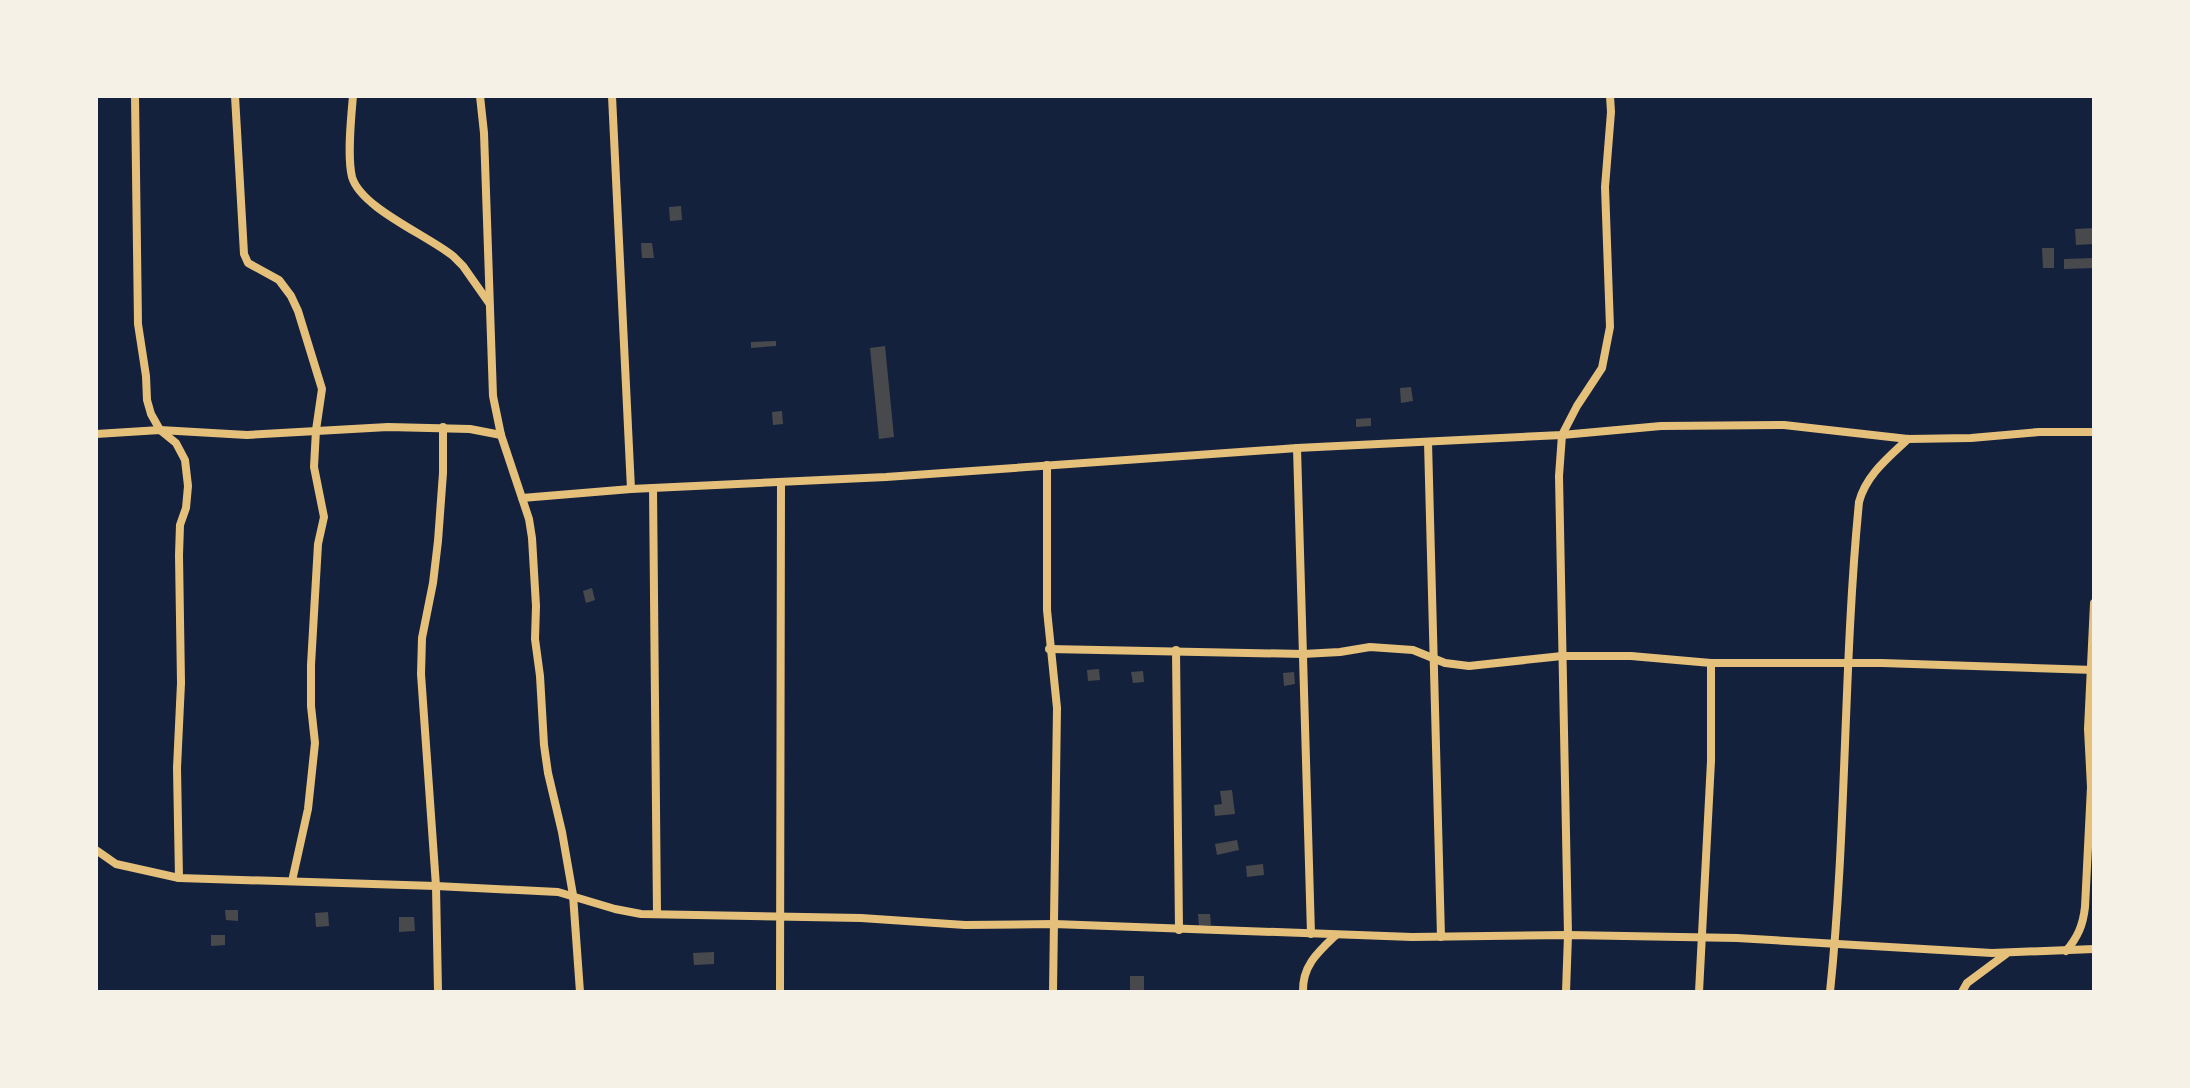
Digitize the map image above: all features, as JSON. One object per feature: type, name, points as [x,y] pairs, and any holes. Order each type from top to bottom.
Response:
[{"type":"street","points":[[135,96],[138,324],[147,400],[160,430],[176,443],[185,460],[188,486],[186,508],[180,525],[179,555],[179,878]]},
{"type":"street","points":[[235,96],[244,254],[248,263],[279,280],[291,296],[322,389],[314,467],[324,517],[318,544],[311,665],[315,743],[308,809],[292,881]]},
{"type":"street","points":[[353,96],[351,158],[356,188],[369,202],[453,256],[489,304]]},
{"type":"street","points":[[480,96],[493,396],[501,435],[529,519],[535,559],[535,639],[544,745],[573,895],[580,992]]},
{"type":"street","points":[[612,96],[631,489]]},
{"type":"street","points":[[1566,992],[1568,935],[1559,476],[1562,435],[1602,368],[1610,327],[1605,187],[1610,96]]},
{"type":"street","points":[[522,498],[1297,448],[1562,435],[1661,426],[1771,425],[1908,439],[2094,432]]},
{"type":"street","points":[[96,434],[160,430],[247,435],[443,427],[501,435]]},
{"type":"street","points":[[438,992],[436,886],[421,674],[422,638],[437,551],[443,427]]},
{"type":"street","points":[[1830,992],[1859,502],[1870,477],[1908,439]]},
{"type":"street","points":[[1428,442],[1441,937]]},
{"type":"street","points":[[1297,448],[1311,934]]},
{"type":"street","points":[[1047,465],[1047,610],[1057,708],[1053,992]]},
{"type":"street","points":[[780,992],[781,482]]},
{"type":"street","points":[[653,488],[657,914]]},
{"type":"street","points":[[2066,951],[2083,925],[2085,907],[2091,787],[2088,729],[2094,603]]},
{"type":"street","points":[[1049,649],[1303,654],[1370,647],[1413,650],[1445,663],[1469,666],[1562,656],[1631,656],[1711,663],[1848,663],[2092,670]]},
{"type":"street","points":[[1176,650],[1179,930]]},
{"type":"street","points":[[1699,992],[1711,761],[1711,663]]},
{"type":"street","points":[[96,850],[116,864],[179,878],[558,892],[615,909],[657,914],[1337,935],[1702,937],[2007,953],[2094,949]]},
{"type":"street","points":[[1303,992],[1306,970],[1313,957],[1337,935]]},
{"type":"street","points":[[1962,992],[1973,978],[2007,953]]},
{"type":"building","points":[[681,206],[682,220],[670,221],[669,207]]},
{"type":"building","points":[[2094,228],[2094,244],[2076,245],[2075,229]]},
{"type":"building","points":[[641,243],[652,243],[654,258],[642,258]]},
{"type":"building","points":[[2042,248],[2054,248],[2054,268],[2043,268]]},
{"type":"building","points":[[2094,258],[2094,268],[2064,269],[2064,259]]},
{"type":"building","points":[[776,341],[776,346],[751,348],[751,342]]},
{"type":"building","points":[[885,346],[894,437],[879,439],[870,348]]},
{"type":"building","points":[[1411,387],[1413,401],[1401,403],[1400,388]]},
{"type":"building","points":[[782,411],[783,424],[773,425],[772,412]]},
{"type":"building","points":[[1371,418],[1371,426],[1356,427],[1356,419]]},
{"type":"building","points":[[592,588],[595,600],[586,603],[583,591]]},
{"type":"building","points":[[1099,669],[1100,680],[1088,681],[1087,670]]},
{"type":"building","points":[[1143,671],[1144,682],[1133,683],[1131,672]]},
{"type":"building","points":[[1294,672],[1295,684],[1284,686],[1283,673]]},
{"type":"building","points":[[1232,790],[1235,814],[1215,816],[1214,805],[1222,804],[1220,791]]},
{"type":"building","points":[[1237,840],[1239,850],[1217,855],[1215,844]]},
{"type":"building","points":[[1263,864],[1264,875],[1247,877],[1246,866]]},
{"type":"building","points":[[225,910],[238,910],[238,921],[226,920]]},
{"type":"building","points":[[328,912],[329,926],[316,927],[315,913]]},
{"type":"building","points":[[1198,914],[1210,914],[1211,925],[1199,926]]},
{"type":"building","points":[[399,917],[414,917],[415,931],[399,932]]},
{"type":"building","points":[[211,935],[225,935],[225,945],[211,946]]},
{"type":"building","points":[[714,952],[714,964],[694,965],[693,953]]},
{"type":"building","points":[[1130,976],[1144,976],[1144,992],[1130,992]]}]
